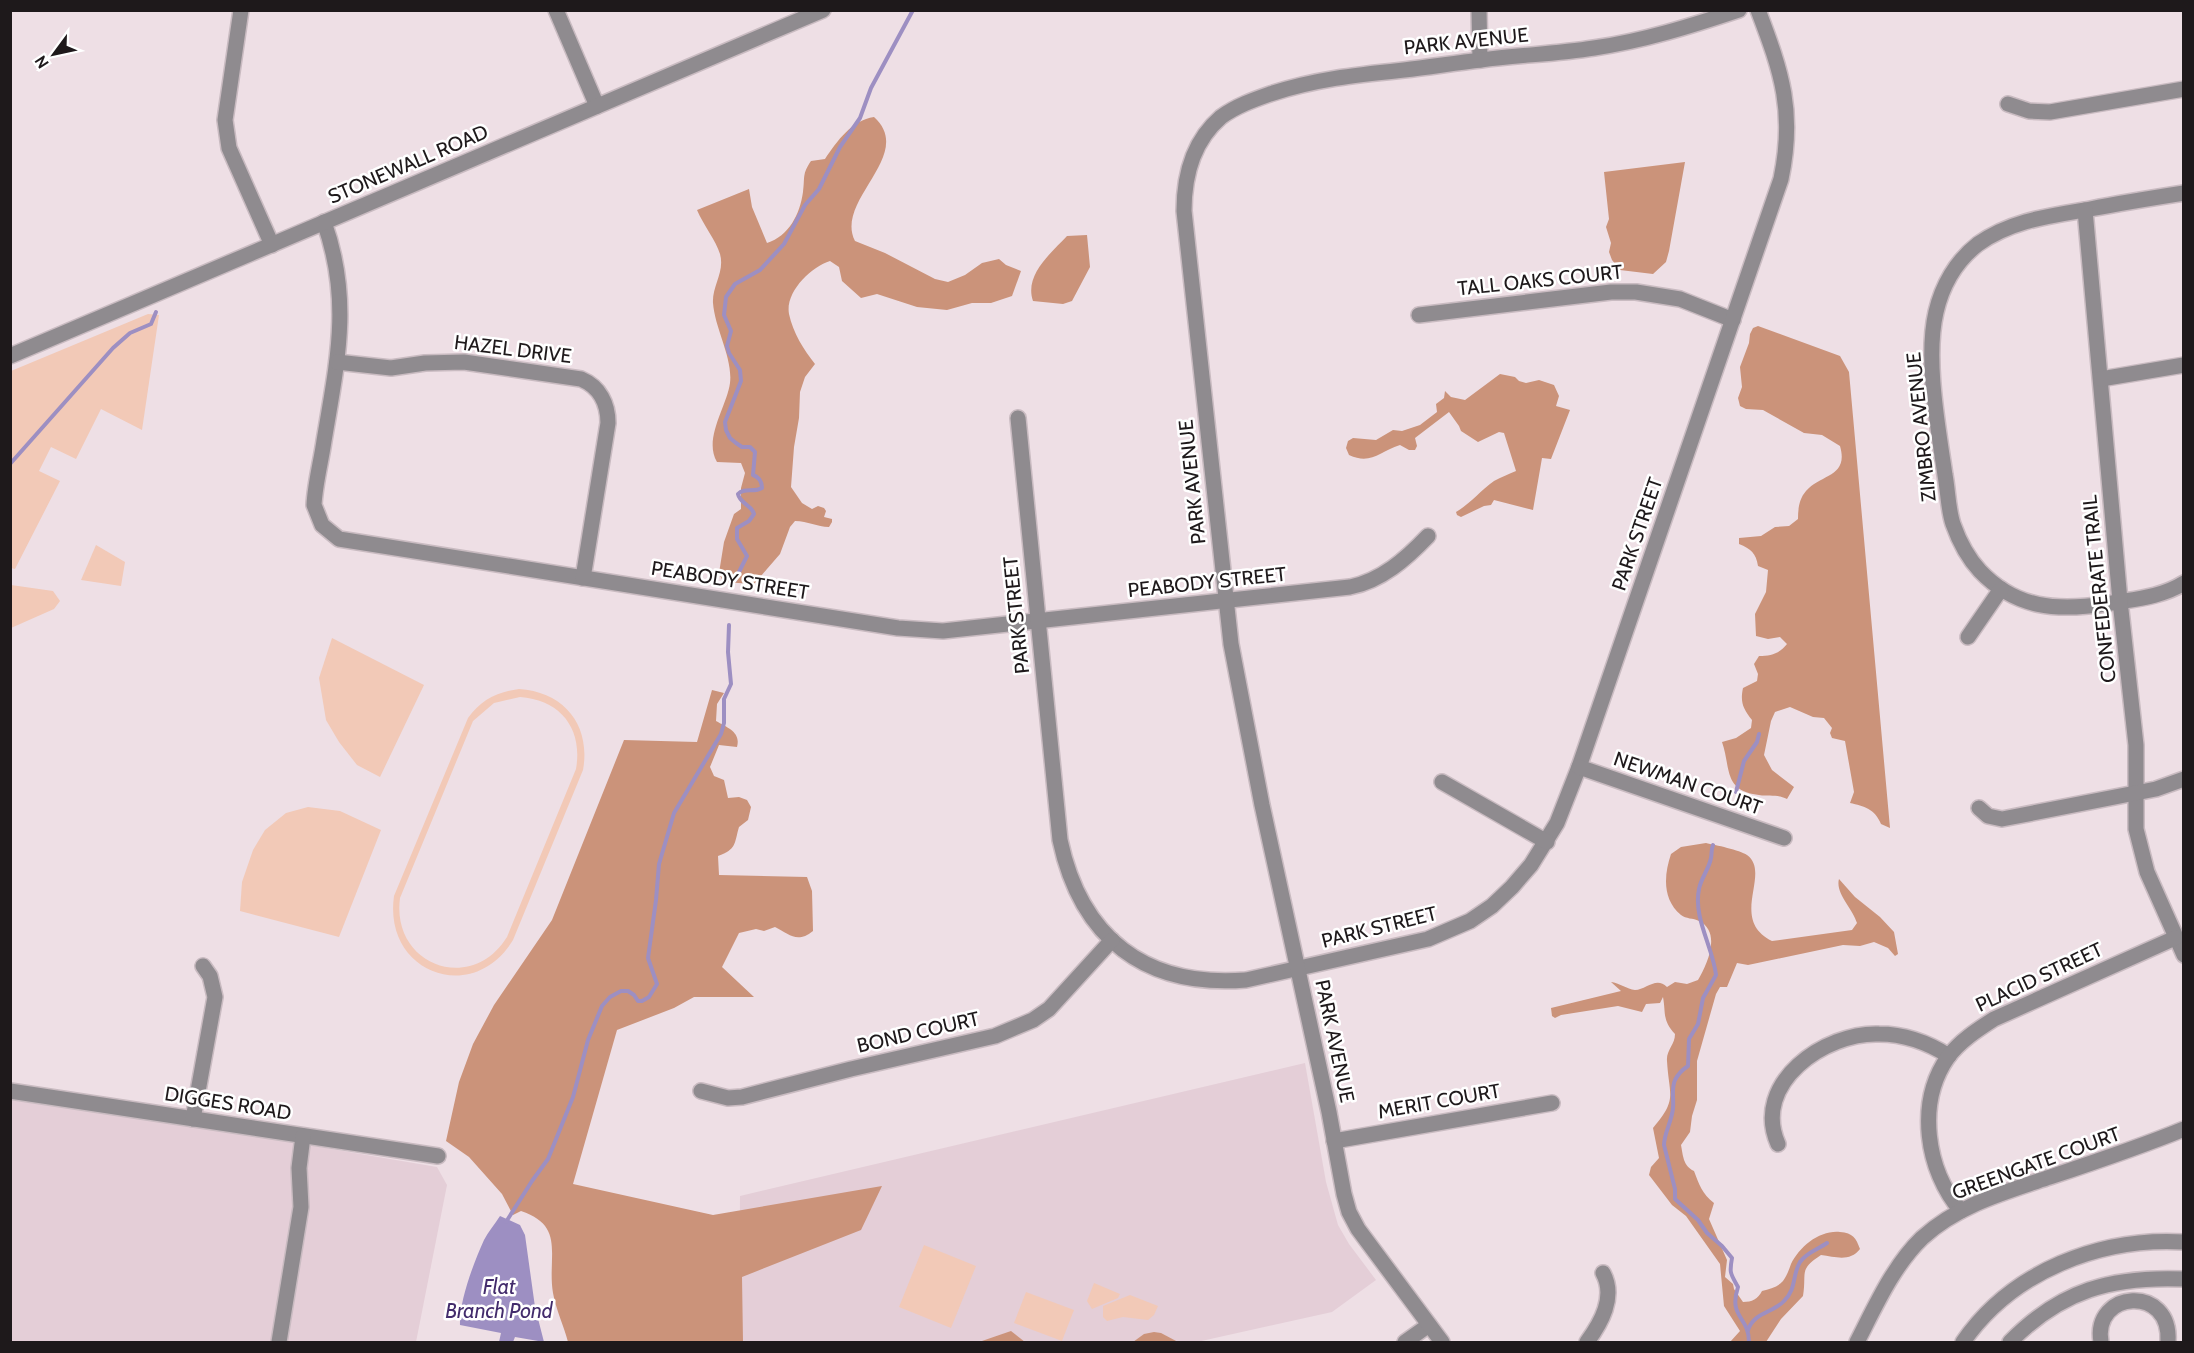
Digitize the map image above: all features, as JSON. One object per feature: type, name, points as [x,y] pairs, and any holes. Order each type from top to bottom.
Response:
[{"type":"street","points":[[241,10],[225,134],[272,245]]},
{"type":"street","points":[[556,10],[597,106]]},
{"type":"street","name":"STONEWALL ROAD","points":[[10,356],[823,10]]},
{"type":"street","points":[[1479,10],[1480,60]]},
{"type":"street","name":"PARK AVENUE","points":[[1442,1342],[1358,1229],[1344,1194],[1231,644],[1184,211],[1184,189],[1194,152],[1210,128],[1236,108],[1301,84],[1328,78],[1596,48],[1664,32],[1739,10]]},
{"type":"street","name":"PARK STREET","points":[[1018,418],[1060,840],[1064,857],[1082,903],[1097,925],[1112,940],[1145,963],[1181,977],[1202,981],[1246,980],[1298,969],[1428,939],[1470,921],[1492,906],[1531,866],[1557,823],[1579,767],[1780,179],[1788,133],[1784,87],[1758,10]]},
{"type":"street","points":[[2008,104],[2029,111],[2050,112],[2184,89]]},
{"type":"street","name":"ZIMBRO AVENUE","points":[[2184,193],[2034,218],[1995,233],[1969,252],[1949,279],[1936,314],[1933,350],[1935,393],[1952,521],[1968,555],[1980,570],[2001,589],[2033,604],[2055,608],[2078,608],[2161,594],[2184,583]]},
{"type":"street","name":"CONFEDERATE TRAIL","points":[[2085,210],[2120,601],[2136,745],[2136,829],[2143,859],[2184,955]]},
{"type":"street","name":"PEABODY STREET","points":[[324,222],[334,257],[341,311],[337,362],[314,496],[317,515],[330,533],[339,539],[923,631],[1038,622],[1364,584],[1393,568],[1428,536]]},
{"type":"street","name":"TALL OAKS COURT","points":[[1419,315],[1636,291],[1680,298],[1733,320]]},
{"type":"street","name":"HAZEL DRIVE","points":[[337,362],[391,368],[425,363],[464,362],[581,379],[591,384],[603,399],[607,409],[608,423],[584,578]]},
{"type":"street","points":[[2101,379],[2184,365]]},
{"type":"street","points":[[1968,637],[2001,589]]},
{"type":"street","name":"NEWMAN COURT","points":[[1579,767],[1784,838]]},
{"type":"street","points":[[1979,808],[1988,816],[2002,819],[2136,793],[2167,786],[2184,779]]},
{"type":"street","points":[[1442,782],[1547,842]]},
{"type":"street","name":"PLACID STREET","points":[[1961,1211],[1944,1186],[1936,1169],[1930,1146],[1929,1130],[1933,1094],[1937,1078],[1949,1056],[1976,1030],[1994,1020],[2175,938]]},
{"type":"street","name":"BOND COURT","points":[[700,1091],[728,1098],[742,1097],[1014,1030],[1049,1008],[1112,940]]},
{"type":"street","points":[[193,1119],[215,997],[210,976],[203,966]]},
{"type":"street","points":[[1778,1144],[1772,1124],[1774,1102],[1779,1091],[1800,1064],[1829,1044],[1863,1034],[1897,1035],[1926,1043],[1949,1056]]},
{"type":"street","name":"DIGGES ROAD","points":[[10,1091],[438,1156]]},
{"type":"street","name":"MERIT COURT","points":[[1334,1141],[1552,1103]]},
{"type":"street","name":"GREENGATE COURT","points":[[1857,1342],[1879,1299],[1915,1246],[1942,1223],[1961,1211],[1996,1196],[2184,1129]]},
{"type":"street","points":[[279,1342],[301,1207],[299,1168],[303,1136]]},
{"type":"street","points":[[1964,1342],[1986,1315],[2005,1297],[2057,1265],[2115,1246],[2184,1242]]},
{"type":"street","points":[[1587,1342],[1601,1319],[1608,1296],[1608,1286],[1603,1273]]},
{"type":"street","points":[[2010,1342],[2037,1319],[2064,1301],[2088,1290],[2132,1279],[2184,1279]]},
{"type":"street","points":[[2102,1342],[2102,1325],[2106,1315],[2114,1306],[2135,1300],[2146,1302],[2163,1316],[2169,1332],[2168,1342]]},
{"type":"street","points":[[1405,1342],[1429,1325]]},
{"type":"shaded area","points":[[874,117],[884,132],[886,147],[881,162],[855,210],[852,225],[855,241],[885,253],[935,279],[948,282],[965,275],[982,263],[999,259],[1006,265],[1021,271],[1012,296],[991,303],[972,303],[947,310],[917,307],[877,294],[861,298],[842,281],[839,267],[830,261],[815,269],[801,282],[791,297],[789,314],[799,341],[815,364],[805,377],[800,392],[791,487],[802,503],[812,509],[818,506],[824,508],[826,511],[824,517],[832,519],[832,522],[829,527],[795,521],[790,527],[780,554],[754,584],[723,582],[719,573],[724,542],[734,514],[741,509],[741,488],[745,473],[741,463],[717,462],[713,453],[714,433],[728,392],[730,373],[713,303],[721,267],[720,254],[697,210],[749,189],[752,207],[767,243],[775,240],[787,230],[796,216],[805,173],[811,161],[825,159],[852,127]]},
{"type":"shaded area","points":[[1685,162],[1666,262],[1653,274],[1620,270],[1609,252],[1611,243],[1606,227],[1609,219],[1604,172]]},
{"type":"shaded area","points":[[1087,235],[1090,267],[1072,301],[1063,304],[1033,301],[1032,282],[1047,257],[1067,236]]},
{"type":"shaded area","points":[[148,314],[159,315],[142,430],[101,409],[76,459],[51,447],[39,471],[60,481],[15,569],[11,568],[11,371]]},
{"type":"shaded area","points":[[1758,326],[1840,356],[1849,372],[1890,828],[1881,824],[1876,815],[1868,809],[1850,803],[1854,792],[1845,741],[1832,738],[1830,733],[1832,728],[1824,718],[1813,717],[1790,707],[1775,712],[1764,755],[1772,770],[1794,787],[1787,799],[1747,793],[1739,789],[1730,777],[1722,742],[1736,738],[1751,728],[1752,720],[1744,709],[1742,701],[1743,688],[1757,681],[1758,674],[1754,664],[1759,656],[1775,654],[1787,644],[1780,637],[1768,639],[1756,636],[1755,614],[1766,592],[1768,570],[1758,566],[1752,552],[1739,544],[1739,538],[1761,536],[1775,527],[1789,526],[1798,519],[1799,504],[1806,491],[1832,474],[1841,464],[1842,456],[1840,446],[1822,435],[1804,433],[1763,410],[1746,409],[1740,406],[1738,398],[1742,387],[1740,367],[1750,334],[1753,328]]},
{"type":"shaded area","points":[[1500,374],[1515,377],[1526,383],[1539,380],[1554,385],[1559,396],[1556,406],[1570,410],[1551,459],[1542,458],[1533,510],[1494,500],[1491,505],[1461,517],[1457,515],[1456,512],[1494,481],[1516,471],[1504,433],[1499,432],[1478,442],[1461,431],[1449,412],[1415,438],[1417,446],[1415,450],[1409,450],[1400,445],[1369,458],[1363,459],[1349,455],[1346,448],[1348,441],[1353,438],[1376,440],[1393,430],[1402,431],[1420,425],[1437,412],[1436,404],[1444,398],[1445,391],[1451,397],[1465,400]]},
{"type":"shaded area","points":[[96,545],[125,562],[121,586],[81,580]]},
{"type":"shaded area","points":[[11,585],[53,591],[60,601],[54,609],[11,628]]},
{"type":"shaded area","points":[[332,638],[424,685],[380,777],[357,765],[326,720],[319,678]]},
{"type":"shaded area","points":[[519,689],[550,697],[562,704],[571,714],[583,739],[583,770],[513,940],[496,960],[476,972],[455,975],[434,972],[416,961],[402,945],[394,923],[394,896],[468,718],[484,702],[511,690]],"holes":[[[520,697],[547,704],[566,719],[576,741],[576,769],[507,937],[492,955],[474,965],[455,968],[437,964],[420,955],[408,941],[401,921],[400,898],[473,721],[494,703]]]},
{"type":"shaded area","points":[[712,690],[724,693],[717,704],[716,721],[732,731],[738,742],[737,747],[719,745],[710,767],[714,776],[724,780],[728,798],[739,797],[747,800],[751,807],[748,820],[739,827],[732,848],[718,856],[719,875],[807,877],[812,891],[813,931],[802,937],[789,935],[775,927],[764,931],[756,929],[739,933],[722,967],[754,997],[694,997],[674,1008],[617,1030],[573,1184],[713,1215],[882,1186],[861,1230],[742,1277],[743,1342],[568,1342],[553,1293],[552,1244],[544,1225],[535,1217],[521,1211],[513,1215],[502,1194],[469,1157],[446,1141],[459,1082],[473,1044],[494,1005],[552,920],[624,740],[697,742]]},
{"type":"shaded area","points":[[308,807],[340,811],[381,830],[339,937],[240,911],[242,882],[253,850],[265,830],[286,813]]},
{"type":"shaded area","points":[[1706,843],[1744,853],[1753,863],[1755,873],[1751,909],[1753,921],[1759,932],[1772,941],[1852,930],[1857,923],[1842,895],[1838,884],[1839,879],[1855,897],[1880,917],[1894,932],[1898,954],[1895,956],[1888,948],[1874,942],[1860,946],[1843,945],[1748,965],[1737,963],[1727,987],[1720,987],[1716,994],[1697,1061],[1697,1100],[1690,1132],[1681,1145],[1686,1163],[1694,1171],[1704,1192],[1714,1203],[1709,1219],[1727,1260],[1725,1277],[1733,1284],[1743,1302],[1749,1301],[1757,1298],[1762,1291],[1774,1288],[1781,1283],[1795,1257],[1805,1245],[1818,1236],[1833,1232],[1848,1234],[1855,1239],[1860,1249],[1847,1257],[1821,1255],[1809,1264],[1805,1272],[1803,1296],[1781,1319],[1766,1342],[1730,1342],[1740,1331],[1724,1306],[1720,1264],[1686,1216],[1672,1205],[1649,1175],[1651,1167],[1659,1158],[1653,1128],[1669,1103],[1667,1057],[1675,1034],[1666,1020],[1663,997],[1660,1003],[1646,1004],[1642,1012],[1618,1006],[1561,1015],[1555,1018],[1552,1016],[1551,1008],[1621,991],[1611,982],[1635,990],[1655,983],[1667,987],[1675,982],[1687,984],[1698,980],[1708,958],[1710,933],[1699,921],[1683,916],[1675,909],[1670,902],[1666,878],[1671,854],[1681,847]]},
{"type":"shaded area","points":[[1305,1063],[1326,1182],[1338,1225],[1376,1280],[1332,1312],[1197,1342],[739,1342],[740,1196]]},
{"type":"shaded area","points":[[11,1100],[250,1135],[437,1167],[447,1185],[416,1342],[11,1342]]},
{"type":"shaded area","points":[[924,1245],[976,1266],[951,1328],[899,1307]]},
{"type":"shaded area","points":[[1094,1283],[1120,1294],[1118,1298],[1092,1309],[1087,1301]]},
{"type":"shaded area","points":[[1026,1292],[1074,1310],[1062,1341],[1014,1323]]},
{"type":"shaded area","points":[[1130,1295],[1158,1306],[1154,1315],[1148,1320],[1123,1317],[1107,1321],[1103,1317],[1103,1306]]},
{"type":"shaded area","points":[[1011,1331],[1025,1342],[979,1342]]},
{"type":"shaded area","points":[[1154,1332],[1178,1342],[1133,1342],[1144,1334]]},
{"type":"water","name":"Flat Branch Pond","points":[[500,1216],[520,1225],[525,1235],[535,1307],[544,1342],[515,1337],[513,1342],[499,1342],[501,1333],[460,1325],[462,1305],[472,1270],[484,1240]]},
{"type":"waterway","points":[[735,580],[747,556],[737,539],[737,528],[749,521],[754,514],[738,494],[762,488],[760,480],[753,475],[755,452],[750,447],[742,447],[736,443],[726,430],[725,422],[741,381],[740,370],[727,346],[731,331],[724,315],[726,297],[735,284],[760,270],[784,244],[805,205],[819,189],[840,147],[860,118],[871,88],[913,10]]},
{"type":"waterway","points":[[10,464],[113,348],[130,333],[151,324],[156,312]]},
{"type":"waterway","points":[[506,1222],[548,1159],[573,1097],[588,1040],[602,1006],[610,997],[621,991],[628,991],[638,1001],[642,1001],[649,997],[657,984],[648,958],[659,864],[674,813],[721,734],[724,723],[724,699],[731,684],[728,652],[729,625]]},
{"type":"waterway","points":[[1736,792],[1744,761],[1757,742],[1759,734]]},
{"type":"waterway","points":[[1713,845],[1710,862],[1700,885],[1698,900],[1701,922],[1716,975],[1703,998],[1698,1024],[1689,1039],[1688,1066],[1679,1074],[1674,1083],[1672,1113],[1664,1145],[1675,1189],[1675,1199],[1698,1220],[1707,1233],[1732,1258],[1731,1274],[1738,1287],[1737,1311],[1746,1327],[1749,1342]]},
{"type":"waterway","points":[[1748,1330],[1759,1316],[1780,1305],[1788,1296],[1800,1262],[1809,1253],[1827,1243]]}]
